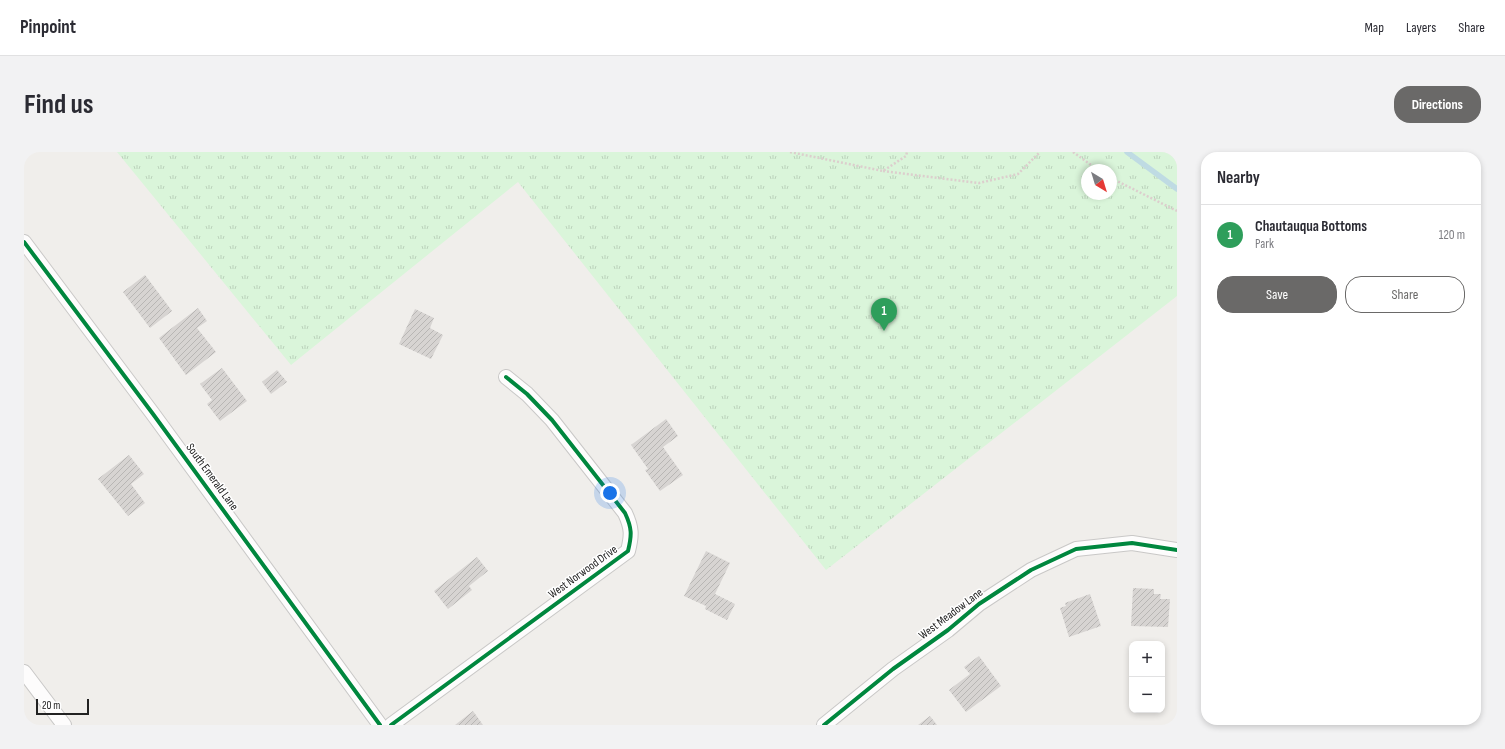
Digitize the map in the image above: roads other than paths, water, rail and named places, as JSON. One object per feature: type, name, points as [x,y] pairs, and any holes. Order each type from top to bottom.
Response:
[{"type":"street","name":"South Emerald Lane","points":[[24,242],[149,408],[380,725]]},
{"type":"street","name":"West Norwood Drive","points":[[392,725],[628,551],[631,538],[630,525],[625,513],[552,420],[527,394],[506,377]]},
{"type":"street","name":"West Meadow Lane","points":[[824,725],[893,669],[948,630],[979,604],[1031,570],[1076,549],[1132,543],[1177,550]]},
{"type":"street","points":[[24,672],[64,725]]},
{"type":"waterway","points":[[1127,152],[1177,189]]},
{"type":"place","name":"Chautauqua Bottoms","points":[[884,331]]}]
